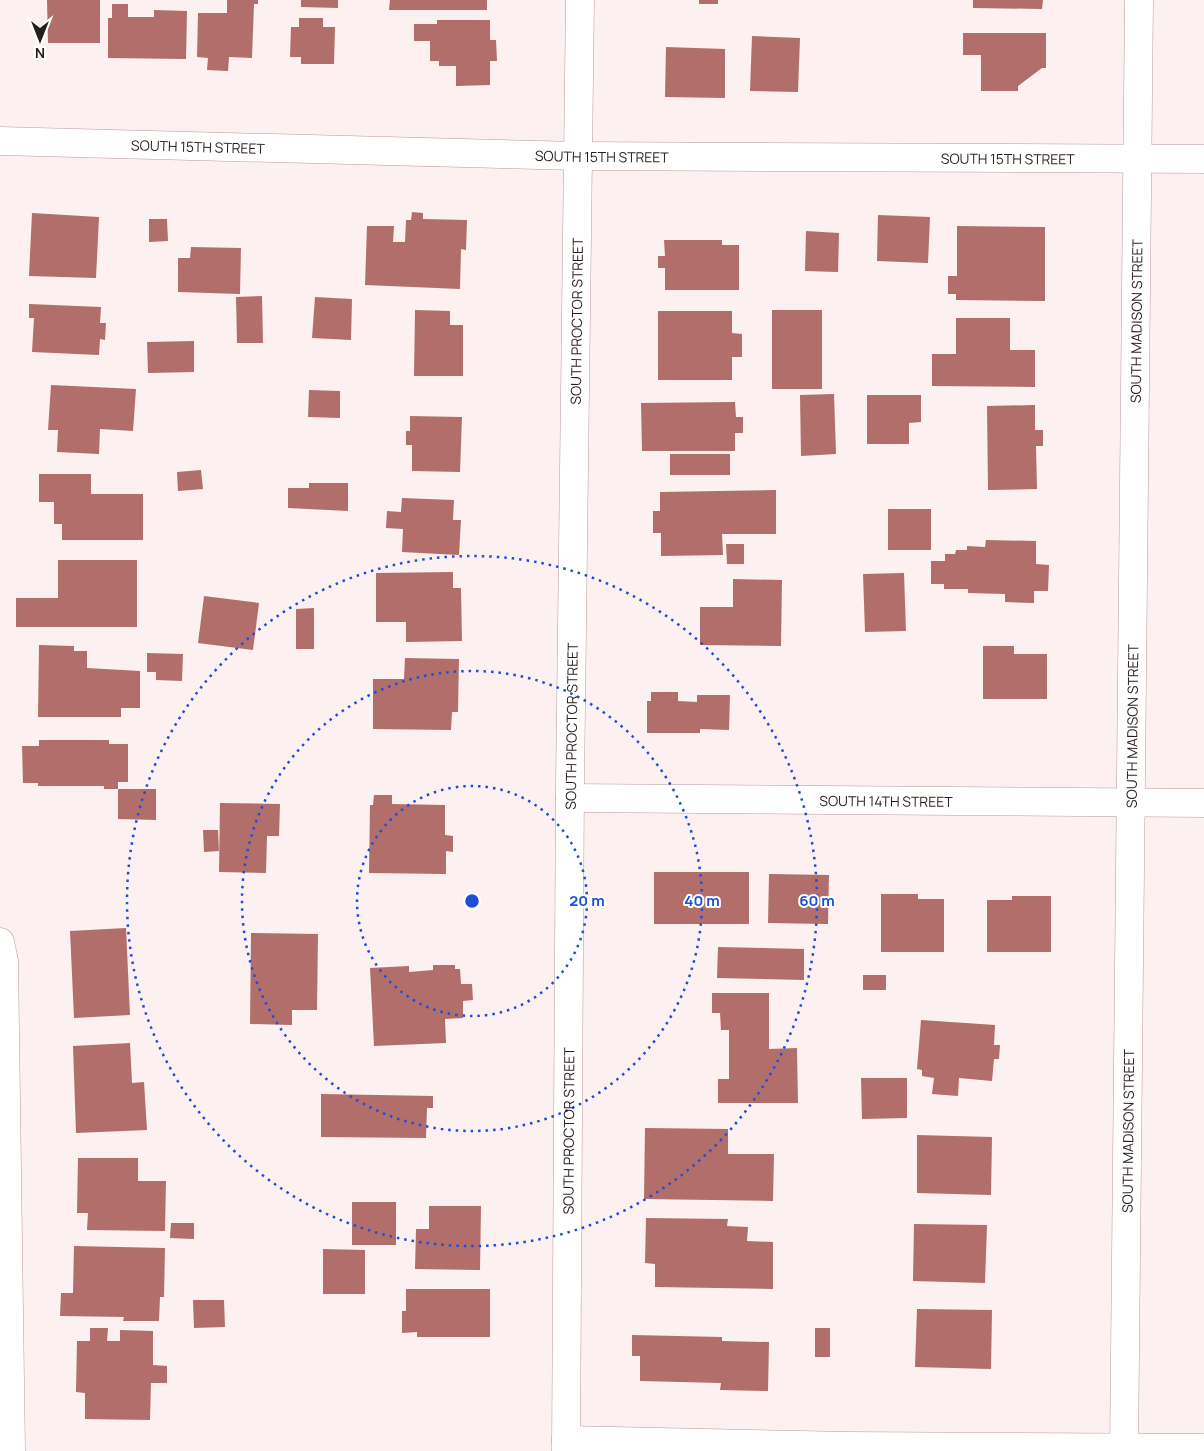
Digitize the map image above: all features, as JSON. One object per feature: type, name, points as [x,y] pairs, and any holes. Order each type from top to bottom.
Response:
[{"type":"street","name":"SOUTH PROCTOR STREET","points":[[566,1445],[570,798],[580,0]]},
{"type":"street","name":"SOUTH MADISON STREET","points":[[1124,1450],[1139,0]]},
{"type":"street","name":"SOUTH 15TH STREET","points":[[0,141],[579,156],[1204,159]]},
{"type":"street","name":"SOUTH 14TH STREET","points":[[570,798],[1204,803]]},
{"type":"street","points":[[0,942],[4,961],[11,1451]]},
{"type":"street","points":[[566,1445],[849,1446],[1124,1450],[1204,1448]]},
{"type":"building","points":[[47,0],[100,0],[100,43],[48,43]]},
{"type":"building","points":[[227,0],[258,0],[258,4],[254,4],[252,58],[229,57],[228,71],[207,70],[208,58],[197,57],[198,13],[227,13]]},
{"type":"building","points":[[301,0],[338,0],[338,8],[301,7]]},
{"type":"building","points":[[390,0],[487,0],[487,10],[389,10]]},
{"type":"building","points":[[699,0],[718,0],[718,4],[699,4]]},
{"type":"building","points":[[973,0],[1043,0],[1042,9],[973,8]]},
{"type":"building","points":[[112,4],[128,4],[128,17],[154,17],[154,10],[187,11],[186,59],[108,58],[108,18],[112,18]]},
{"type":"building","points":[[299,18],[323,18],[323,27],[335,27],[334,64],[301,64],[301,57],[290,57],[291,27],[299,27]]},
{"type":"building","points":[[437,20],[490,20],[490,40],[496,40],[497,61],[490,61],[490,85],[456,86],[456,66],[439,66],[439,61],[430,61],[430,41],[414,41],[414,24],[437,24]]},
{"type":"building","points":[[963,33],[1046,33],[1046,68],[1042,68],[1018,86],[1018,91],[981,91],[981,55],[963,55]]},
{"type":"building","points":[[752,36],[800,38],[798,92],[750,91]]},
{"type":"building","points":[[666,47],[725,49],[725,98],[665,97]]},
{"type":"building","points":[[412,212],[423,213],[423,219],[467,220],[466,250],[461,249],[460,289],[365,285],[367,226],[394,226],[393,242],[405,242],[406,220],[411,220]]},
{"type":"building","points":[[32,213],[99,217],[96,278],[29,276]]},
{"type":"building","points":[[878,215],[930,217],[928,263],[877,261]]},
{"type":"building","points":[[149,219],[167,219],[168,241],[149,242]]},
{"type":"building","points":[[957,226],[1045,227],[1045,301],[956,300],[956,294],[948,294],[948,276],[957,276]]},
{"type":"building","points":[[806,231],[839,233],[838,272],[805,271]]},
{"type":"building","points":[[664,240],[722,240],[722,245],[739,245],[739,290],[665,290],[665,268],[658,268],[658,256],[665,256]]},
{"type":"building","points":[[191,247],[241,248],[240,294],[178,292],[178,258],[190,258]]},
{"type":"building","points":[[262,296],[263,343],[237,343],[236,297]]},
{"type":"building","points":[[315,297],[352,299],[351,340],[312,338]]},
{"type":"building","points":[[29,304],[101,307],[100,323],[106,323],[105,340],[100,339],[99,355],[32,352],[34,318],[29,318]]},
{"type":"building","points":[[415,310],[450,311],[450,325],[463,325],[463,376],[414,376]]},
{"type":"building","points":[[772,310],[822,310],[822,389],[772,389]]},
{"type":"building","points":[[658,311],[732,311],[732,333],[742,334],[742,357],[732,357],[732,380],[658,380]]},
{"type":"building","points":[[956,318],[1010,318],[1010,350],[1035,350],[1035,387],[932,386],[932,354],[956,354]]},
{"type":"building","points":[[194,341],[194,372],[148,373],[147,342]]},
{"type":"building","points":[[51,385],[136,389],[133,431],[100,429],[99,454],[57,452],[58,430],[48,430]]},
{"type":"building","points":[[309,390],[340,391],[340,418],[308,417]]},
{"type":"building","points":[[834,394],[836,454],[801,456],[800,395]]},
{"type":"building","points":[[867,395],[921,395],[921,422],[909,423],[909,444],[867,444]]},
{"type":"building","points":[[735,402],[736,417],[743,417],[743,433],[735,433],[735,451],[642,451],[641,403]]},
{"type":"building","points":[[1035,405],[1035,430],[1043,430],[1043,446],[1036,446],[1037,489],[988,490],[987,406]]},
{"type":"building","points":[[410,416],[462,417],[460,472],[412,471],[412,445],[406,445],[406,431],[410,431]]},
{"type":"building","points":[[670,454],[730,454],[730,475],[670,475]]},
{"type":"building","points":[[201,470],[203,489],[178,491],[177,472]]},
{"type":"building","points":[[39,474],[91,474],[91,494],[143,494],[143,540],[62,540],[62,524],[54,524],[54,502],[39,502]]},
{"type":"building","points":[[309,483],[348,483],[348,511],[288,508],[288,488],[309,488]]},
{"type":"building","points":[[776,490],[776,534],[722,534],[723,555],[661,556],[661,533],[653,533],[653,511],[660,511],[660,492]]},
{"type":"building","points":[[402,498],[454,500],[453,520],[461,520],[459,555],[402,552],[403,529],[386,528],[387,511],[401,512]]},
{"type":"building","points":[[888,509],[931,509],[931,550],[888,550]]},
{"type":"building","points":[[986,540],[1036,541],[1036,564],[1049,565],[1048,591],[1034,591],[1034,603],[1005,602],[1005,594],[968,593],[968,589],[944,589],[944,584],[931,584],[931,561],[945,561],[945,554],[955,554],[956,550],[967,550],[967,546],[985,547]]},
{"type":"building","points":[[726,544],[744,544],[744,564],[727,564]]},
{"type":"building","points":[[58,560],[137,560],[137,627],[16,627],[16,598],[58,598]]},
{"type":"building","points":[[453,572],[453,588],[461,588],[462,641],[406,642],[406,622],[376,622],[376,573]]},
{"type":"building","points":[[904,573],[906,631],[865,632],[863,574]]},
{"type":"building","points":[[733,579],[782,580],[781,646],[700,645],[700,607],[733,607]]},
{"type":"building","points":[[204,596],[259,603],[253,650],[198,643]]},
{"type":"building","points":[[314,608],[314,649],[296,649],[296,609]]},
{"type":"building","points":[[39,645],[74,646],[74,651],[87,651],[87,668],[140,671],[140,708],[121,708],[121,717],[38,717]]},
{"type":"building","points":[[983,646],[1014,646],[1014,654],[1047,654],[1047,699],[983,699]]},
{"type":"building","points":[[147,653],[183,654],[182,681],[156,680],[156,672],[147,672]]},
{"type":"building","points":[[405,658],[459,659],[458,712],[452,712],[451,730],[373,729],[373,679],[404,679]]},
{"type":"building","points":[[651,692],[678,692],[678,701],[697,702],[697,695],[730,695],[729,730],[700,729],[700,733],[647,733],[647,701],[651,701]]},
{"type":"building","points":[[39,740],[109,740],[109,744],[128,744],[128,782],[118,782],[118,789],[104,789],[104,786],[38,786],[38,783],[23,783],[22,746],[39,746]]},
{"type":"building","points":[[118,789],[156,789],[156,820],[118,819]]},
{"type":"building","points":[[374,795],[392,795],[392,804],[445,805],[445,835],[453,836],[453,852],[446,851],[446,874],[369,873],[370,805],[373,805]]},
{"type":"building","points":[[220,803],[280,804],[279,836],[267,836],[266,873],[219,872]]},
{"type":"building","points":[[203,830],[218,830],[219,851],[204,852]]},
{"type":"building","points":[[654,872],[749,872],[749,924],[654,924]]},
{"type":"building","points":[[769,874],[829,875],[828,924],[768,923]]},
{"type":"building","points":[[881,894],[918,894],[918,899],[944,899],[944,952],[881,952]]},
{"type":"building","points":[[1012,896],[1051,896],[1051,952],[987,952],[987,900],[1012,900]]},
{"type":"building","points":[[126,928],[130,1015],[74,1018],[70,931]]},
{"type":"building","points":[[251,933],[318,934],[317,1010],[292,1010],[292,1025],[250,1024]]},
{"type":"building","points":[[718,947],[804,949],[804,980],[717,978]]},
{"type":"building","points":[[433,965],[455,965],[455,969],[460,969],[461,984],[472,984],[473,1000],[463,1001],[463,1018],[445,1019],[446,1043],[374,1046],[370,968],[409,966],[409,972],[433,970]]},
{"type":"building","points":[[863,975],[886,975],[886,990],[863,990]]},
{"type":"building","points":[[712,993],[769,993],[769,1049],[797,1048],[798,1103],[718,1103],[718,1079],[729,1079],[729,1030],[721,1030],[720,1013],[712,1013]]},
{"type":"building","points":[[921,1020],[995,1025],[994,1045],[1000,1045],[999,1059],[994,1059],[992,1081],[959,1078],[958,1096],[932,1094],[934,1078],[922,1076],[922,1070],[917,1069]]},
{"type":"building","points":[[130,1043],[132,1083],[144,1082],[147,1130],[76,1133],[73,1046]]},
{"type":"building","points":[[861,1078],[907,1078],[907,1118],[862,1119]]},
{"type":"building","points":[[321,1094],[433,1096],[433,1108],[427,1108],[426,1138],[321,1137]]},
{"type":"building","points":[[645,1128],[728,1129],[728,1154],[774,1154],[773,1201],[644,1199]]},
{"type":"building","points":[[917,1135],[992,1137],[991,1195],[917,1193]]},
{"type":"building","points":[[78,1158],[138,1158],[138,1181],[166,1181],[165,1231],[87,1230],[88,1213],[77,1213]]},
{"type":"building","points":[[352,1202],[396,1202],[396,1245],[352,1245]]},
{"type":"building","points":[[429,1206],[481,1206],[480,1270],[415,1269],[416,1229],[429,1229]]},
{"type":"building","points":[[646,1218],[728,1219],[727,1226],[748,1227],[747,1241],[773,1242],[773,1289],[655,1287],[655,1264],[645,1263]]},
{"type":"building","points":[[171,1223],[194,1223],[194,1239],[170,1238]]},
{"type":"building","points":[[914,1224],[987,1225],[985,1283],[913,1281]]},
{"type":"building","points":[[74,1246],[165,1248],[164,1297],[160,1297],[159,1321],[123,1321],[124,1317],[60,1316],[61,1293],[73,1293]]},
{"type":"building","points":[[323,1249],[365,1250],[365,1294],[323,1294]]},
{"type":"building","points":[[406,1289],[490,1289],[490,1337],[417,1337],[417,1332],[402,1333],[402,1311],[406,1311]]},
{"type":"building","points":[[193,1300],[224,1300],[225,1327],[194,1328]]},
{"type":"building","points":[[917,1309],[992,1310],[991,1369],[915,1367]]},
{"type":"building","points":[[90,1328],[108,1328],[107,1341],[120,1341],[120,1330],[153,1331],[153,1365],[167,1366],[167,1383],[151,1383],[150,1420],[85,1419],[85,1393],[76,1392],[77,1341],[90,1341]]},
{"type":"building","points":[[815,1328],[830,1328],[830,1357],[815,1357]]},
{"type":"building","points":[[632,1335],[722,1337],[722,1341],[769,1342],[768,1391],[720,1390],[721,1383],[640,1381],[640,1356],[632,1356]]}]
